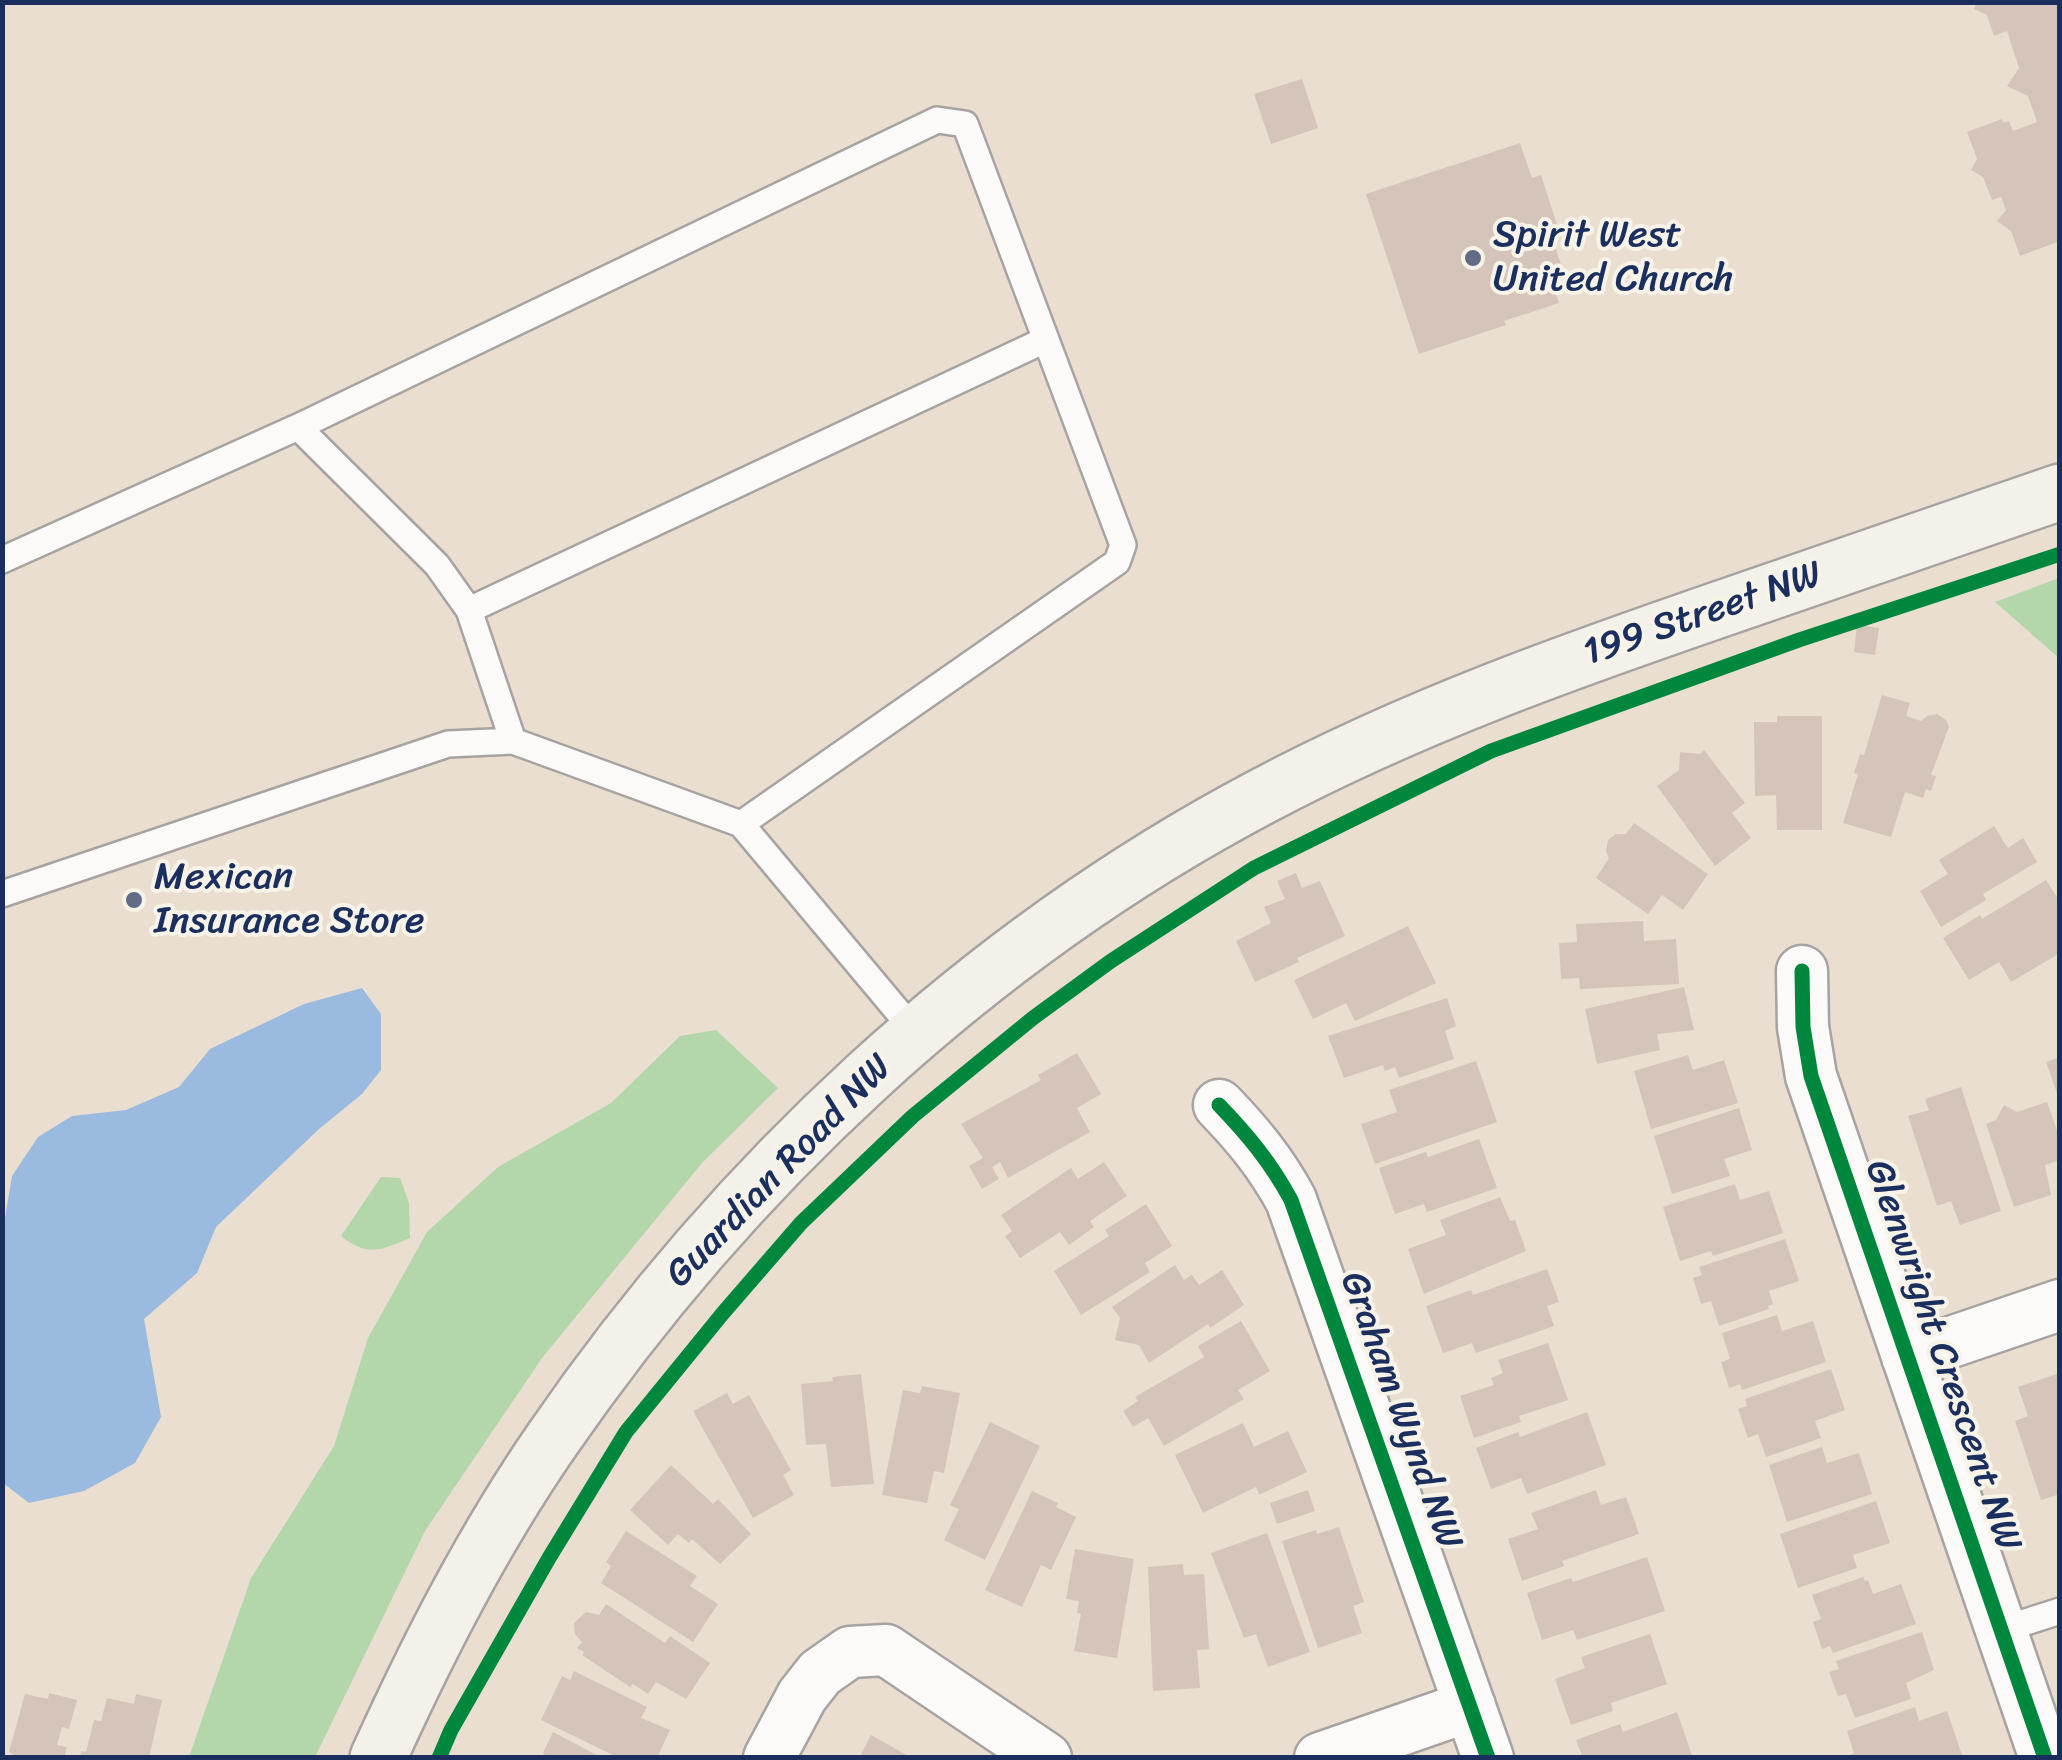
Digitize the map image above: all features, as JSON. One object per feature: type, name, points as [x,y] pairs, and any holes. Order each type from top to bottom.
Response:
[{"type":"main road","name":"199 Street NW","points":[[1353,752],[1569,661],[2060,492]]},
{"type":"main road","name":"Guardian Road NW","points":[[378,1758],[414,1678],[478,1558],[552,1440],[673,1280],[805,1136],[916,1033],[1024,949],[1161,854],[1259,798],[1353,752]]},
{"type":"street","name":"Glenwright Crescent NW","points":[[1802,972],[1802,1027],[1811,1076],[2044,1758]]},
{"type":"street","name":"Graham Wynd NW","points":[[1219,1105],[1253,1139],[1291,1200],[1488,1758]]},
{"type":"street","name":"Glenwright Crescent NW","points":[[1907,1357],[2060,1305]]},
{"type":"street","points":[[769,1758],[802,1696],[820,1673],[850,1652],[886,1650],[1046,1758]]},
{"type":"street","points":[[1320,1758],[1470,1706]]},
{"type":"lane","points":[[2,560],[298,427],[937,120],[965,124],[1122,546],[1117,562],[741,824]]},
{"type":"lane","points":[[469,610],[1045,340]]},
{"type":"lane","points":[[298,427],[438,566],[469,610],[513,741]]},
{"type":"lane","points":[[2,894],[448,744],[513,741],[741,824],[916,1033]]},
{"type":"lane","points":[[2001,1630],[2060,1611]]},
{"type":"green space","points":[[2060,578],[2059,658],[1995,602]]},
{"type":"green space","points":[[716,1030],[778,1088],[702,1163],[542,1358],[425,1531],[315,1757],[189,1757],[251,1578],[334,1446],[368,1338],[427,1232],[498,1167],[611,1103],[680,1036]]},
{"type":"green space","points":[[381,1177],[400,1178],[409,1203],[410,1238],[382,1249],[359,1247],[341,1236]]},
{"type":"water","points":[[362,988],[381,1014],[381,1070],[362,1094],[319,1129],[216,1227],[197,1273],[144,1319],[161,1417],[135,1463],[84,1491],[29,1503],[3,1483],[3,1230],[12,1176],[38,1137],[72,1116],[126,1110],[179,1087],[210,1049],[304,1004]]},
{"type":"building","points":[[1977,2],[2060,2],[2060,241],[2020,256],[2011,231],[1997,221],[2006,210],[2001,197],[1992,200],[1983,177],[1971,170],[1977,159],[1967,132],[2002,119],[2003,123],[2009,121],[2013,131],[2037,122],[2028,96],[2007,86],[2019,68],[2007,31],[1994,36],[1987,15],[1974,9]]},
{"type":"building","points":[[1302,79],[1318,128],[1271,144],[1254,94]]},
{"type":"building","name":"Spirit West United Church","points":[[1520,143],[1532,178],[1541,175],[1561,237],[1553,240],[1565,277],[1552,282],[1559,303],[1419,354],[1366,194]]},
{"type":"building","points":[[1857,625],[1879,628],[1875,655],[1854,652]]},
{"type":"building","points":[[1882,695],[1910,703],[1906,716],[1921,721],[1937,714],[1949,727],[1931,775],[1936,776],[1931,791],[1926,789],[1923,798],[1905,792],[1891,837],[1843,823],[1858,774],[1854,773],[1860,754],[1864,755]]},
{"type":"building","points":[[1777,716],[1822,716],[1822,830],[1777,830],[1776,795],[1755,796],[1754,722],[1777,722]]},
{"type":"building","points":[[1704,750],[1745,803],[1732,813],[1751,838],[1715,866],[1657,786],[1679,770],[1680,752],[1700,754]]},
{"type":"building","points":[[1634,823],[1708,874],[1683,910],[1662,895],[1648,914],[1596,878],[1609,858],[1608,840],[1616,834],[1626,834]]},
{"type":"building","points":[[1994,826],[2008,848],[2023,838],[2037,862],[1983,894],[1986,900],[1941,927],[1920,891],[1948,874],[1939,860]]},
{"type":"building","points":[[1296,873],[1302,888],[1320,881],[1345,936],[1255,982],[1236,941],[1271,923],[1264,907],[1285,899],[1277,881]]},
{"type":"building","points":[[2046,880],[2060,902],[2060,953],[2011,982],[1999,962],[1969,980],[1943,938]]},
{"type":"building","points":[[1643,921],[1644,941],[1676,939],[1679,984],[1580,989],[1579,978],[1561,979],[1559,943],[1577,942],[1576,924]]},
{"type":"building","points":[[1408,926],[1436,983],[1355,1021],[1346,1003],[1313,1019],[1294,980]]},
{"type":"building","points":[[1684,987],[1694,1030],[1657,1034],[1660,1050],[1597,1064],[1585,1009]]},
{"type":"building","points":[[1447,998],[1456,1026],[1445,1031],[1454,1059],[1399,1078],[1395,1067],[1385,1071],[1383,1065],[1344,1078],[1328,1036]]},
{"type":"building","points":[[1077,1053],[1101,1094],[1077,1108],[1090,1132],[1008,1178],[1000,1162],[992,1167],[999,1179],[982,1189],[969,1166],[983,1158],[961,1124],[1041,1080],[1038,1075]]},
{"type":"building","points":[[1688,1055],[1693,1070],[1724,1060],[1738,1103],[1651,1129],[1634,1071]]},
{"type":"building","points":[[2060,1057],[2060,1099],[2059,1099],[2046,1062]]},
{"type":"building","points":[[1476,1061],[1497,1122],[1375,1164],[1361,1124],[1397,1112],[1389,1090]]},
{"type":"building","points":[[1961,1087],[2001,1211],[1960,1225],[1951,1201],[1937,1206],[1908,1116],[1929,1110],[1925,1099]]},
{"type":"building","points":[[2047,1102],[2060,1139],[2060,1160],[2045,1165],[2051,1195],[2014,1207],[1986,1124],[1996,1120],[2004,1105],[2017,1112]]},
{"type":"building","points":[[1739,1108],[1752,1150],[1724,1159],[1730,1176],[1672,1194],[1654,1136]]},
{"type":"building","points":[[1479,1139],[1497,1188],[1427,1212],[1424,1204],[1395,1214],[1379,1168],[1426,1152],[1428,1157]]},
{"type":"building","points":[[1104,1162],[1127,1196],[1090,1221],[1094,1227],[1069,1245],[1060,1232],[1020,1258],[1005,1236],[1012,1231],[1001,1215],[1071,1168],[1078,1179]]},
{"type":"building","points":[[1735,1184],[1740,1200],[1769,1191],[1783,1233],[1713,1256],[1711,1251],[1680,1261],[1663,1207]]},
{"type":"building","points":[[1500,1197],[1510,1221],[1515,1220],[1526,1251],[1424,1294],[1408,1249],[1446,1235],[1440,1220]]},
{"type":"building","points":[[1146,1204],[1172,1246],[1145,1263],[1150,1272],[1081,1315],[1054,1271],[1109,1236],[1105,1230]]},
{"type":"building","points":[[1785,1239],[1799,1281],[1769,1291],[1773,1304],[1769,1309],[1719,1326],[1711,1301],[1701,1304],[1693,1278],[1702,1275],[1699,1267]]},
{"type":"building","points":[[1175,1265],[1184,1280],[1192,1275],[1199,1285],[1222,1270],[1244,1305],[1149,1363],[1139,1345],[1115,1340],[1120,1318],[1112,1307]]},
{"type":"building","points":[[1547,1269],[1559,1302],[1547,1306],[1554,1326],[1476,1353],[1472,1343],[1443,1353],[1426,1306],[1471,1290],[1473,1295]]},
{"type":"building","points":[[1777,1315],[1782,1331],[1813,1321],[1826,1362],[1742,1390],[1740,1384],[1729,1388],[1721,1362],[1730,1359],[1722,1333]]},
{"type":"building","points":[[1241,1321],[1270,1371],[1238,1390],[1244,1399],[1164,1446],[1148,1418],[1133,1427],[1123,1411],[1138,1401],[1135,1397],[1204,1357],[1198,1346]]},
{"type":"building","points":[[1548,1343],[1568,1400],[1519,1416],[1521,1422],[1474,1438],[1460,1396],[1494,1385],[1491,1378],[1503,1373],[1498,1360]]},
{"type":"building","points":[[1831,1369],[1845,1410],[1815,1421],[1821,1438],[1766,1457],[1758,1434],[1748,1438],[1738,1409],[1747,1406],[1745,1399]]},
{"type":"building","points":[[2060,1373],[2060,1494],[2041,1500],[2015,1421],[2028,1416],[2018,1387]]},
{"type":"building","points":[[861,1374],[874,1484],[831,1487],[826,1444],[806,1445],[801,1384]]},
{"type":"building","points":[[922,1386],[960,1393],[944,1473],[934,1471],[927,1503],[882,1495],[903,1390],[920,1393]]},
{"type":"building","points":[[727,1393],[733,1404],[749,1395],[791,1470],[783,1475],[794,1495],[753,1518],[693,1411]]},
{"type":"building","points":[[1587,1412],[1606,1465],[1527,1494],[1521,1478],[1491,1489],[1476,1448],[1518,1432],[1520,1437]]},
{"type":"building","points":[[990,1422],[1040,1446],[985,1560],[944,1540],[959,1509],[950,1505]]},
{"type":"building","points":[[1243,1423],[1254,1447],[1288,1431],[1307,1472],[1259,1495],[1256,1487],[1203,1513],[1175,1455]]},
{"type":"building","points":[[1822,1447],[1827,1463],[1859,1453],[1872,1494],[1787,1522],[1769,1465]]},
{"type":"building","points":[[671,1465],[713,1504],[718,1499],[751,1534],[720,1564],[692,1539],[689,1543],[678,1534],[668,1545],[630,1510]]},
{"type":"building","points":[[1308,1490],[1315,1511],[1277,1524],[1270,1503]]},
{"type":"building","points":[[1596,1490],[1601,1505],[1626,1497],[1639,1534],[1562,1561],[1564,1566],[1522,1581],[1508,1539],[1538,1529],[1531,1513]]},
{"type":"building","points":[[1032,1491],[1076,1517],[1051,1570],[1041,1565],[1022,1607],[985,1590]]},
{"type":"building","points":[[1876,1501],[1890,1543],[1853,1555],[1857,1568],[1798,1588],[1780,1534]]},
{"type":"building","points":[[1339,1527],[1364,1602],[1353,1606],[1362,1633],[1318,1648],[1282,1541]]},
{"type":"building","points":[[626,1531],[697,1576],[690,1586],[718,1604],[693,1642],[601,1583],[611,1566],[606,1562]]},
{"type":"building","points":[[1267,1533],[1310,1652],[1268,1667],[1256,1634],[1244,1638],[1211,1553]]},
{"type":"building","points":[[1075,1549],[1134,1559],[1117,1658],[1074,1651],[1081,1614],[1077,1613],[1079,1601],[1066,1599]]},
{"type":"building","points":[[1647,1557],[1665,1611],[1577,1640],[1573,1630],[1542,1640],[1527,1593]]},
{"type":"building","points":[[1183,1564],[1184,1575],[1204,1574],[1209,1649],[1197,1650],[1200,1688],[1153,1691],[1148,1567]]},
{"type":"building","points":[[1863,1577],[1873,1594],[1901,1584],[1916,1624],[1833,1653],[1830,1646],[1822,1649],[1813,1622],[1821,1619],[1812,1595]]},
{"type":"building","points":[[606,1604],[665,1643],[670,1636],[710,1663],[686,1699],[656,1682],[648,1694],[633,1684],[630,1687],[582,1655],[584,1652],[577,1648],[582,1642],[575,1634],[574,1623],[586,1612],[599,1615]]},
{"type":"building","points":[[1922,1632],[1934,1670],[1906,1683],[1911,1699],[1855,1718],[1846,1694],[1838,1696],[1829,1672],[1839,1669],[1836,1661]]},
{"type":"building","points":[[1650,1634],[1667,1684],[1611,1703],[1613,1711],[1571,1725],[1555,1679],[1585,1668],[1581,1657]]},
{"type":"building","points":[[574,1671],[647,1707],[641,1718],[670,1730],[657,1758],[619,1758],[541,1720],[562,1676],[570,1680]]},
{"type":"building","points":[[49,1693],[77,1700],[69,1729],[62,1727],[57,1745],[67,1747],[64,1758],[19,1758],[9,1752],[25,1694],[48,1699]]},
{"type":"building","points":[[136,1694],[162,1700],[149,1758],[80,1758],[81,1751],[86,1752],[94,1720],[101,1721],[107,1698],[134,1704]]},
{"type":"building","points":[[1915,1707],[1919,1721],[1947,1711],[1962,1755],[1843,1758],[1854,1753],[1847,1731]]},
{"type":"building","points":[[1677,1712],[1693,1758],[1583,1758],[1576,1740],[1620,1724],[1623,1732]]},
{"type":"building","points":[[553,1732],[602,1758],[548,1758],[543,1753]]},
{"type":"building","points":[[871,1735],[912,1758],[859,1758]]},
{"type":"cycle path","points":[[439,1758],[549,1558],[626,1432],[801,1223],[913,1116],[1033,1018],[1111,961],[1254,868],[1491,751],[1799,640],[2060,554]]},
{"type":"cycle path","points":[[1802,971],[1803,1027],[1811,1076],[2045,1758]]},
{"type":"cycle path","points":[[1219,1105],[1258,1150],[1291,1200],[1488,1758]]},
{"type":"place","name":"Spirit West United Church","points":[[1473,258]]},
{"type":"place","name":"Mexican Insurance Store","points":[[134,900]]}]
